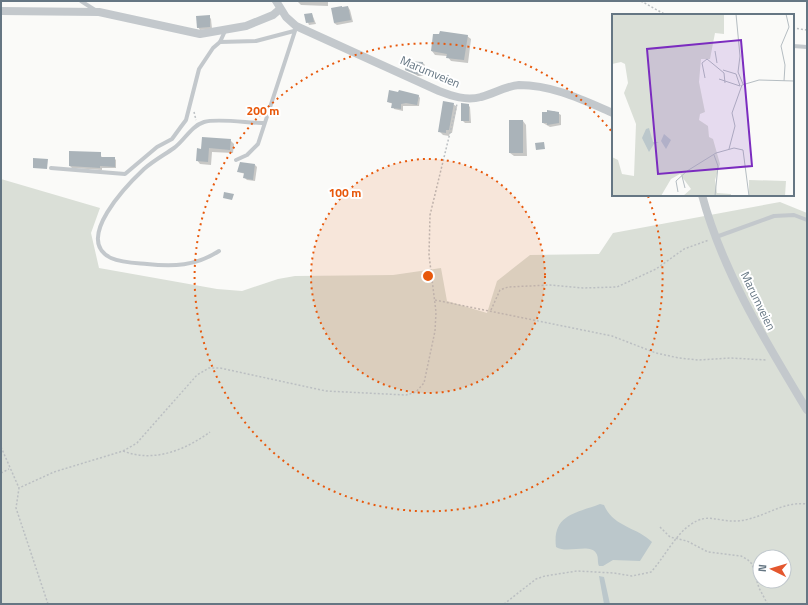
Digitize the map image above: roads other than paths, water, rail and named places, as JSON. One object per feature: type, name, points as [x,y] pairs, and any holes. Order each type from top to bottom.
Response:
[{"type":"street","name":"Marumveien","points":[[276,1],[295,29],[439,91],[459,98],[480,97],[518,85],[542,87],[559,91],[612,114]]},
{"type":"street","points":[[1,11],[99,12],[200,34],[225,31],[246,26],[273,15],[280,9]]},
{"type":"street","name":"Marumveien","points":[[702,196],[716,237],[746,306],[807,410]]},
{"type":"lane","points":[[81,1],[99,12]]},
{"type":"lane","points":[[220,42],[256,41],[295,29]]},
{"type":"lane","points":[[236,160],[247,155],[258,144],[295,29]]},
{"type":"lane","points":[[52,168],[125,174],[139,160],[157,147],[172,139],[186,120],[196,77],[203,60],[220,42],[225,31]]},
{"type":"lane","points":[[794,46],[807,47]]},
{"type":"lane","points":[[219,251],[208,258],[185,265],[167,266],[123,262],[110,258],[104,253],[98,238],[99,227],[109,210],[129,184],[145,168],[176,147],[198,125],[210,121],[264,123]]},
{"type":"lane","points":[[716,237],[779,215],[794,215],[807,220]]}]
